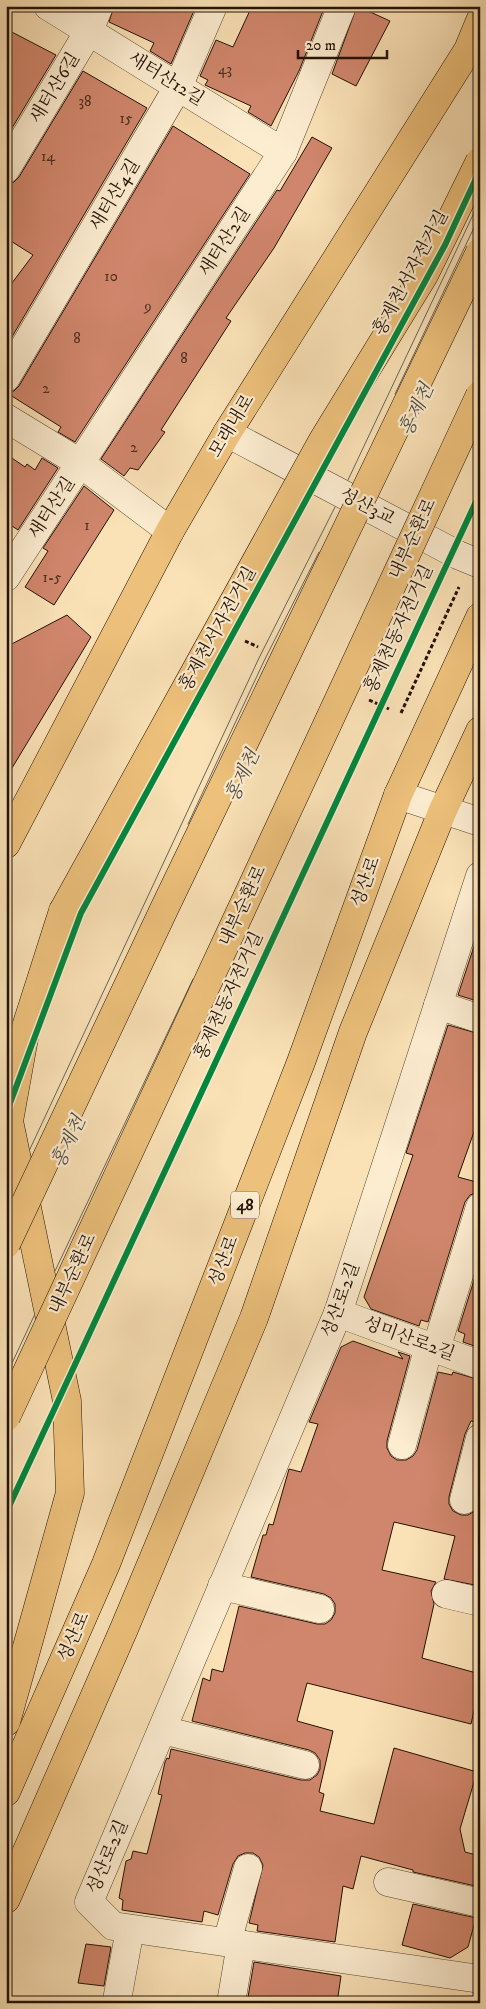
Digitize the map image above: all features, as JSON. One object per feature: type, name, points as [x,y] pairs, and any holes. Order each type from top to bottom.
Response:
[{"type":"main road","name":"모래내로","points":[[6,844],[170,531],[227,433],[468,50],[480,21]]},
{"type":"main road","points":[[6,1722],[32,1635],[70,1493],[67,1401],[9,1121],[26,1027],[63,911],[323,440],[424,275],[480,161]]},
{"type":"main road","points":[[6,1244],[161,913],[480,252]]},
{"type":"main road","name":"내부순환로","points":[[6,1417],[480,395]]},
{"type":"main road","name":"성산로","points":[[6,1792],[106,1564],[301,1062],[398,795],[480,616]]},
{"type":"main road","points":[[6,1898],[124,1629],[254,1318],[353,1032],[443,810],[480,732]]},
{"type":"street","name":"새터산12길","points":[[48,6],[283,152]]},
{"type":"street","name":"새터산6길","points":[[6,168],[89,32],[99,6]]},
{"type":"street","name":"새터산4길","points":[[6,378],[178,87],[214,6]]},
{"type":"street","name":"새터산2길","points":[[80,463],[283,152],[342,6]]},
{"type":"street","name":"새터산길","points":[[6,418],[80,463],[170,531]]},
{"type":"street","name":"성산3교","points":[[227,433],[470,560]]},
{"type":"street","name":"새터산길","points":[[6,577],[80,463]]},
{"type":"street","points":[[398,795],[480,822]]},
{"type":"street","name":"성산로2길","points":[[480,876],[338,1313],[89,1902],[113,1926],[480,1980]]},
{"type":"street","points":[[438,1005],[480,1019]]},
{"type":"street","points":[[402,1445],[432,1348],[480,1207]]},
{"type":"street","name":"성미산로2길","points":[[338,1313],[480,1365]]},
{"type":"street","points":[[464,1500],[480,1438]]},
{"type":"street","points":[[222,1586],[320,1609]]},
{"type":"street","points":[[446,1594],[480,1602]]},
{"type":"street","points":[[162,1730],[305,1765]]},
{"type":"street","points":[[231,2003],[234,1943],[248,1868]]},
{"type":"street","points":[[388,1882],[480,1903]]},
{"type":"street","points":[[117,2000],[130,1928]]},
{"type":"street","points":[[478,2003],[480,1994]]},
{"type":"path","points":[[401,713],[470,560]]},
{"type":"pier","points":[[480,186],[480,422],[6,1422],[6,1228],[207,790],[444,286],[434,280]]},
{"type":"building","points":[[114,6],[196,6],[171,64],[150,51],[154,43],[109,22]]},
{"type":"building","points":[[252,6],[325,6],[299,71],[271,126],[248,112],[251,106],[205,85],[208,80],[200,76],[216,40],[233,47]]},
{"type":"building","points":[[357,6],[390,21],[356,86],[332,74]]},
{"type":"building","points":[[6,29],[56,55],[6,138]]},
{"type":"building","points":[[83,71],[147,108],[6,347],[6,291],[33,255],[6,238],[6,185],[14,182],[19,177]]},
{"type":"building","points":[[173,126],[250,174],[75,442],[58,432],[61,427],[7,393],[14,391],[19,386]]},
{"type":"building","points":[[312,137],[332,148],[274,248],[226,318],[231,321],[161,430],[165,432],[138,470],[130,468],[124,476],[101,459],[277,190],[280,191]]},
{"type":"building","points":[[6,454],[25,467],[27,464],[35,470],[42,458],[58,468],[18,530],[6,522]]},
{"type":"building","points":[[84,486],[114,510],[54,605],[25,587],[48,551],[43,548]]},
{"type":"building","points":[[67,615],[91,637],[6,778],[6,647]]},
{"type":"building","points":[[480,928],[480,1002],[458,995]]},
{"type":"building","points":[[448,1025],[480,1034],[480,1131],[475,1129],[458,1177],[480,1183],[480,1192],[470,1195],[465,1202],[428,1322],[421,1320],[419,1326],[371,1309],[364,1297],[413,1155],[406,1153]]},
{"type":"building","points":[[480,1261],[480,1348],[463,1342],[465,1334],[458,1331]]},
{"type":"building","points":[[353,1341],[403,1359],[398,1352],[410,1356],[387,1441],[387,1448],[391,1456],[397,1460],[406,1460],[413,1456],[417,1450],[438,1372],[452,1375],[453,1372],[480,1380],[480,1406],[476,1422],[471,1421],[465,1434],[449,1497],[449,1504],[453,1511],[461,1515],[468,1515],[475,1511],[480,1502],[480,1586],[444,1579],[455,1536],[394,1522],[382,1570],[436,1582],[431,1591],[434,1604],[422,1658],[480,1674],[480,1684],[471,1724],[307,1683],[297,1721],[333,1731],[319,1792],[324,1794],[320,1811],[374,1824],[394,1748],[477,1772],[460,1829],[465,1852],[480,1856],[480,1887],[413,1872],[413,1870],[361,1856],[353,1889],[343,1886],[335,1942],[257,1931],[258,1925],[249,1923],[263,1865],[259,1857],[253,1853],[245,1853],[238,1856],[233,1864],[218,1915],[204,1911],[202,1922],[122,1910],[123,1900],[119,1898],[126,1861],[131,1859],[133,1851],[147,1854],[162,1795],[158,1794],[165,1762],[167,1758],[169,1759],[171,1749],[301,1780],[310,1780],[317,1775],[320,1769],[320,1760],[315,1753],[309,1750],[192,1721],[203,1678],[210,1681],[212,1669],[223,1672],[239,1606],[317,1624],[325,1624],[331,1620],[335,1613],[335,1604],[331,1598],[324,1594],[251,1577],[263,1535],[266,1535],[269,1524],[273,1525],[289,1469],[301,1472],[318,1424],[309,1422],[341,1347]]},
{"type":"building","points":[[413,1904],[476,1918],[468,1947],[450,1958],[402,1945]]},
{"type":"building","points":[[86,1944],[111,1947],[104,1986],[78,1983]]},
{"type":"building","points":[[254,1962],[341,1976],[337,2003],[247,2003]]},
{"type":"cycle path","name":"홍제천서자전거길","points":[[6,1114],[81,913],[445,245],[480,170]]},
{"type":"cycle path","name":"홍제천동자전거길","points":[[6,1513],[480,493]]},
{"type":"water label","name":"홍제천","points":[[417,410]]},
{"type":"water label","name":"홍제천","points":[[243,776]]},
{"type":"water label","name":"홍제천","points":[[69,1142]]}]
